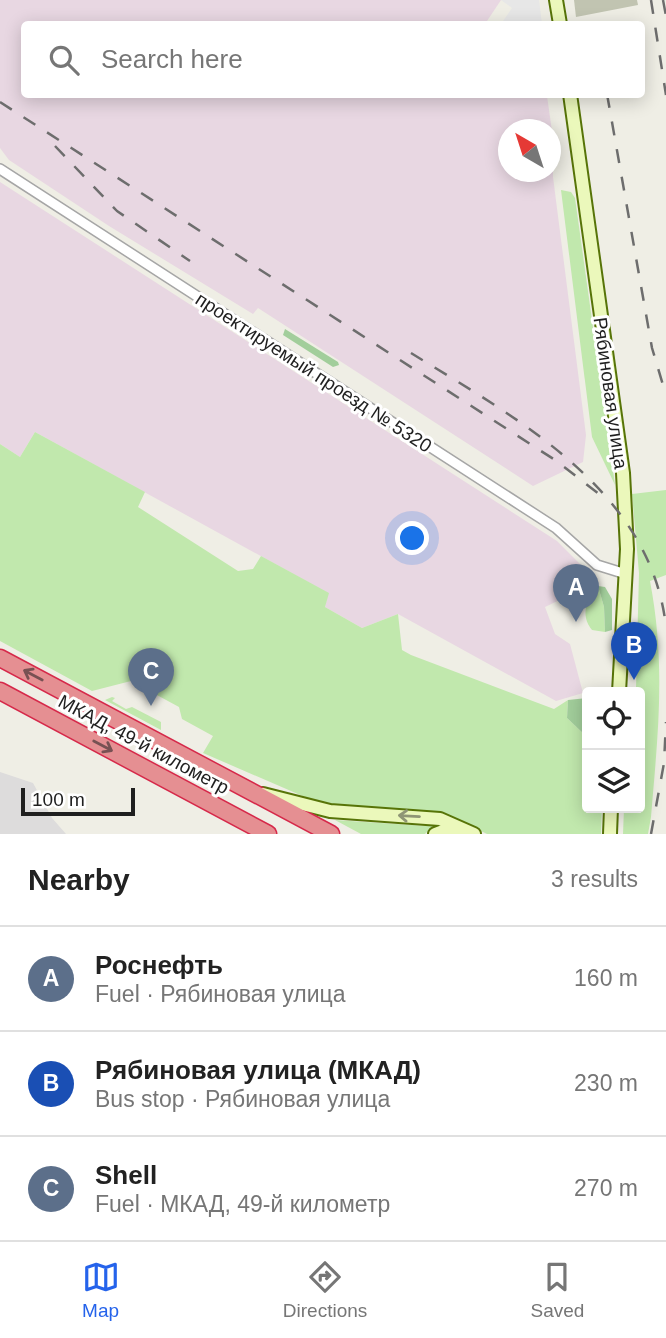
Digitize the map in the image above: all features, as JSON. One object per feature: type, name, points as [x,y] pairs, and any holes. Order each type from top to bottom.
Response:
[{"type":"highway","name":"МКАД, 49-й километр","points":[[0,658],[331,834]]},
{"type":"highway","name":"МКАД, 49-й километр","points":[[0,691],[268,834]]},
{"type":"street","points":[[556,0],[560,21]]},
{"type":"street","name":"Рябиновая улица","points":[[571,98],[623,473],[627,527],[619,687]]},
{"type":"street","name":"проектируемый проезд № 5320","points":[[0,169],[556,528],[597,565],[625,574]]},
{"type":"street","points":[[251,792],[330,811],[440,819],[472,834]]},
{"type":"street","points":[[610,834],[611,813]]},
{"type":"street","points":[[236,817],[255,834]]},
{"type":"street","points":[[435,834],[450,828],[472,834]]},
{"type":"shaded area","points":[[0,0],[501,0],[487,21],[21,21],[21,98],[547,98],[550,119],[498,119],[498,182],[554,182],[586,435],[583,462],[533,486],[258,308],[253,314],[109,226],[9,160],[0,148]]},
{"type":"shaded area","points":[[501,0],[539,0],[542,21],[503,21],[512,8]]},
{"type":"shaded area","points":[[574,0],[637,0],[638,5],[576,17]]},
{"type":"shaded area","points":[[0,182],[557,541],[586,570],[578,591],[545,607],[555,634],[570,644],[582,693],[556,701],[398,614],[362,628],[325,607],[328,593],[35,432],[20,457],[0,444]]},
{"type":"shaded area","points":[[0,772],[33,783],[52,818],[66,834],[0,834]]},
{"type":"green space","points":[[561,190],[571,192],[575,198],[615,485],[592,437]]},
{"type":"green space","points":[[285,329],[339,365],[333,367],[283,335]]},
{"type":"green space","points":[[35,432],[145,492],[138,507],[238,571],[253,569],[261,556],[329,593],[325,607],[362,628],[398,614],[402,650],[411,655],[554,709],[568,700],[567,718],[582,732],[582,813],[602,813],[601,834],[487,834],[455,818],[428,812],[321,804],[203,753],[213,736],[182,719],[179,707],[131,681],[92,691],[0,641],[0,444],[20,457]]},
{"type":"green space","points":[[666,490],[666,575],[650,581],[658,642],[659,699],[648,834],[623,834],[624,813],[645,813],[645,687],[636,687],[639,573],[632,494]]},
{"type":"green space","points":[[598,586],[604,607],[605,632],[592,630],[585,613],[590,596]]},
{"type":"green space","points":[[598,586],[605,587],[612,599],[612,630],[605,632],[604,607]]},
{"type":"green space","points":[[115,698],[112,701],[126,709],[132,707],[161,722],[161,730],[105,700]]},
{"type":"green space","points":[[582,699],[582,732],[567,718],[568,700]]},
{"type":"green space","points":[[335,820],[433,826],[425,834],[361,834]]},
{"type":"railway","points":[[651,0],[666,95]]},
{"type":"railway","points":[[663,0],[666,16]]},
{"type":"railway","points":[[608,98],[652,348],[666,395]]},
{"type":"railway","points":[[0,102],[555,460],[603,497]]},
{"type":"railway","points":[[55,146],[117,211],[190,261]]},
{"type":"railway","points":[[411,353],[534,432],[572,463],[606,497],[635,536],[655,579],[666,627]]},
{"type":"railway","points":[[651,834],[664,763],[666,722]]},
{"type":"place","name":"Роснефть","points":[[576,622]]},
{"type":"place","name":"Рябиновая улица (МКАД)","points":[[634,680]]},
{"type":"place","name":"Shell","points":[[151,706]]}]
